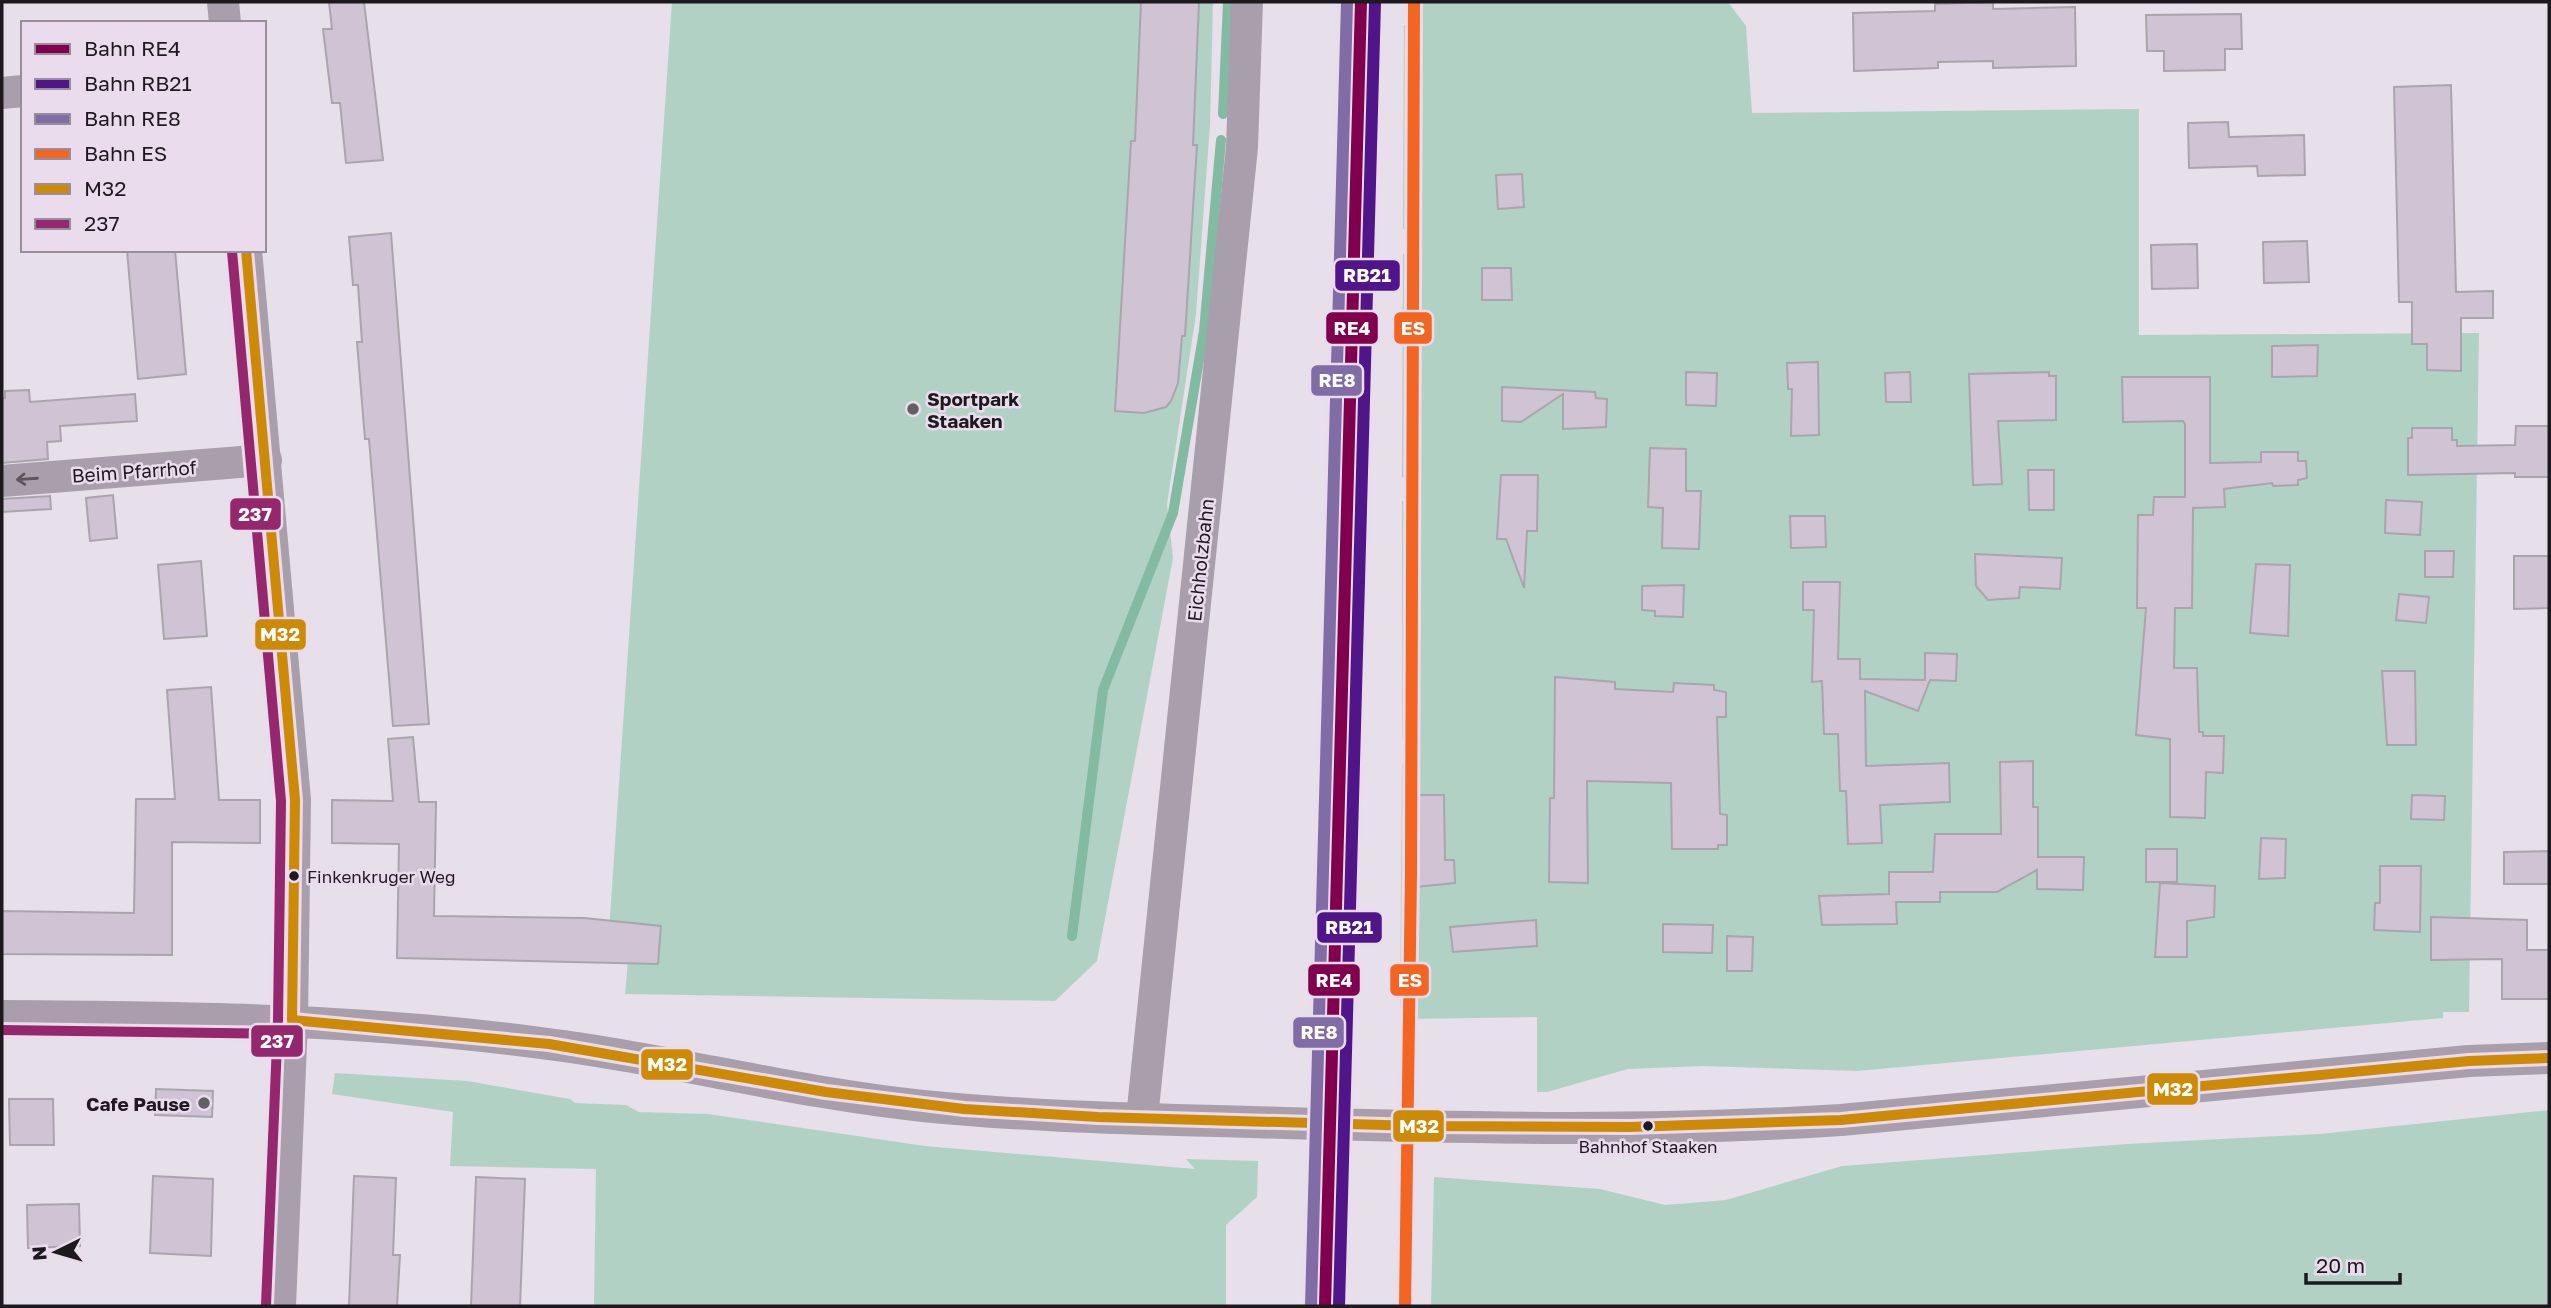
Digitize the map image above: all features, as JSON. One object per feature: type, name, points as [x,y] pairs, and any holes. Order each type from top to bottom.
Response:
[{"type":"street","points":[[223,2],[225,21]]},
{"type":"street","name":"Eichholzbahn","points":[[1142,1118],[1242,147],[1247,2]]},
{"type":"street","points":[[2,93],[21,91]]},
{"type":"street","points":[[246,252],[295,800],[292,1020],[280,1306]]},
{"type":"street","name":"Beim Pfarrhof","points":[[2,481],[266,460]]},
{"type":"street","points":[[2,1016],[292,1020],[428,1030],[549,1044],[856,1097],[923,1105],[1189,1120],[1517,1129],[1741,1126],[1841,1120],[2469,1060],[2549,1058]]},
{"type":"green space","name":"Sportpark Staaken","points":[[672,2],[1213,2],[1210,125],[1196,314],[1167,504],[1173,558],[1097,961],[1055,1001],[625,994],[628,962],[607,961]]},
{"type":"green space","points":[[1411,2],[1728,2],[1746,26],[1752,113],[2139,109],[2139,335],[2479,333],[2469,1012],[2443,1012],[2443,1018],[1857,1071],[1703,1066],[1628,1069],[1547,1092],[1537,1092],[1537,1017],[1406,1019],[1407,1007],[1400,1007],[1402,764],[1408,763],[1408,740],[1402,739],[1402,501],[1409,500],[1409,477],[1402,477],[1403,254],[1410,253],[1410,230],[1403,229],[1404,25],[1411,25]]},
{"type":"green space","points":[[335,1073],[467,1081],[570,1099],[575,1103],[626,1105],[639,1112],[708,1114],[925,1146],[1195,1169],[1186,1159],[1258,1161],[1257,1197],[1226,1225],[1226,1306],[594,1306],[596,1169],[450,1166],[453,1112],[332,1094]]},
{"type":"green space","points":[[2549,1110],[2549,1306],[1431,1306],[1434,1177],[1600,1189],[1665,1205],[1726,1200],[1842,1166],[2127,1144],[2319,1134]]},
{"type":"building","points":[[329,2],[364,2],[383,160],[346,163],[340,103],[332,103],[323,29],[332,29]]},
{"type":"building","points":[[1141,2],[1199,2],[1193,145],[1197,145],[1185,336],[1182,336],[1178,383],[1171,401],[1166,407],[1144,413],[1115,411],[1131,141],[1135,141]]},
{"type":"building","points":[[1993,2],[1993,9],[2075,7],[2076,66],[1993,68],[1993,61],[1938,62],[1938,68],[1854,71],[1853,13],[1935,11],[1935,4]]},
{"type":"building","points":[[2241,14],[2242,49],[2225,49],[2225,70],[2164,71],[2164,51],[2147,51],[2146,15]]},
{"type":"building","points":[[2451,85],[2456,292],[2493,291],[2493,318],[2461,318],[2461,371],[2427,370],[2427,344],[2412,344],[2412,302],[2399,302],[2394,87]]},
{"type":"building","points":[[2228,122],[2229,137],[2304,135],[2305,175],[2258,176],[2257,166],[2189,168],[2188,123]]},
{"type":"building","points":[[1522,174],[1524,207],[1498,209],[1496,175]]},
{"type":"building","points":[[391,233],[429,724],[393,726],[369,439],[365,439],[357,342],[362,342],[358,285],[353,285],[349,237]]},
{"type":"building","points":[[2307,241],[2309,282],[2264,283],[2263,242]]},
{"type":"building","points":[[2197,244],[2198,288],[2152,289],[2151,245]]},
{"type":"building","points":[[127,252],[175,252],[186,374],[138,379]]},
{"type":"building","points":[[1482,268],[1511,268],[1512,300],[1482,300]]},
{"type":"building","points":[[2318,345],[2317,376],[2272,377],[2272,346]]},
{"type":"building","points":[[1818,362],[1819,435],[1791,436],[1792,389],[1788,389],[1787,363]]},
{"type":"building","points":[[1686,372],[1717,373],[1716,406],[1686,405]]},
{"type":"building","points":[[1910,372],[1911,402],[1886,402],[1885,373]]},
{"type":"building","points":[[2049,372],[2049,376],[2056,376],[2056,420],[1998,421],[2002,484],[1973,485],[1969,374]]},
{"type":"building","points":[[2122,377],[2210,377],[2210,463],[2261,462],[2261,452],[2298,452],[2298,461],[2306,461],[2307,478],[2298,480],[2298,485],[2273,486],[2272,483],[2224,489],[2225,507],[2193,508],[2192,608],[2175,608],[2174,668],[2197,668],[2199,732],[2203,732],[2203,736],[2224,736],[2223,773],[2206,772],[2205,818],[2170,817],[2170,739],[2136,735],[2146,608],[2137,608],[2138,515],[2153,515],[2154,497],[2185,497],[2185,424],[2183,421],[2123,422]]},
{"type":"building","points":[[1502,387],[1595,392],[1596,398],[1607,399],[1606,427],[1563,429],[1563,394],[1521,422],[1502,421]]},
{"type":"building","points":[[29,390],[30,402],[135,394],[137,421],[60,426],[61,441],[47,442],[48,459],[2,463],[2,398],[5,398],[5,391]]},
{"type":"building","points":[[2516,426],[2549,426],[2549,477],[2515,477],[2515,473],[2408,475],[2408,438],[2412,438],[2412,428],[2452,428],[2452,440],[2457,440],[2457,446],[2515,445]]},
{"type":"building","points":[[1650,448],[1686,449],[1686,491],[1701,491],[1699,549],[1662,548],[1663,508],[1648,507]]},
{"type":"building","points":[[2028,470],[2054,470],[2054,510],[2029,510]]},
{"type":"building","points":[[1501,475],[1538,475],[1537,531],[1527,531],[1524,588],[1506,539],[1497,539]]},
{"type":"building","points":[[113,495],[117,538],[90,541],[86,498]]},
{"type":"building","points":[[50,496],[51,509],[2,512],[2,499]]},
{"type":"building","points":[[2386,500],[2422,502],[2420,535],[2385,533]]},
{"type":"building","points":[[1790,516],[1825,516],[1826,547],[1791,548]]},
{"type":"building","points":[[2425,551],[2454,551],[2453,577],[2425,577]]},
{"type":"building","points":[[1975,554],[2062,558],[2060,589],[2020,587],[2019,598],[1988,600],[1976,586]]},
{"type":"building","points":[[2514,556],[2549,556],[2549,608],[2514,609]]},
{"type":"building","points":[[201,561],[207,636],[164,639],[158,565]]},
{"type":"building","points":[[2256,564],[2290,565],[2288,636],[2250,633]]},
{"type":"building","points":[[1803,582],[1840,582],[1838,659],[1860,659],[1860,679],[1925,680],[1925,653],[1957,654],[1956,681],[1930,680],[1918,711],[1865,691],[1866,766],[1949,763],[1950,802],[1880,805],[1882,843],[1848,844],[1846,791],[1840,791],[1838,734],[1824,734],[1822,681],[1812,682],[1814,610],[1803,610]]},
{"type":"building","points":[[1684,585],[1683,617],[1655,616],[1655,611],[1642,610],[1642,586]]},
{"type":"building","points":[[2399,594],[2429,597],[2426,623],[2396,620]]},
{"type":"building","points":[[2382,671],[2415,671],[2416,745],[2387,745]]},
{"type":"building","points":[[1555,677],[1615,682],[1615,689],[1673,692],[1674,683],[1714,685],[1714,690],[1726,692],[1726,717],[1717,717],[1720,814],[1727,815],[1727,845],[1718,845],[1718,849],[1672,849],[1671,783],[1587,781],[1588,883],[1549,882],[1550,798],[1554,798]]},
{"type":"building","points":[[211,687],[219,800],[260,800],[260,843],[172,842],[172,955],[2,954],[2,911],[134,913],[136,799],[175,799],[167,690]]},
{"type":"building","points":[[413,737],[419,802],[436,802],[434,916],[584,918],[661,926],[658,964],[397,958],[399,844],[332,843],[332,800],[393,801],[388,739]]},
{"type":"building","points":[[2033,761],[2033,807],[2038,807],[2038,857],[2084,857],[2083,890],[2037,889],[2037,870],[1997,892],[1940,892],[1940,902],[1896,902],[1897,924],[1822,925],[1819,896],[1889,894],[1889,872],[1933,872],[1935,834],[2001,834],[2000,762]]},
{"type":"building","points":[[1412,795],[1444,795],[1445,860],[1454,860],[1455,883],[1415,887]]},
{"type":"building","points":[[2412,795],[2445,796],[2444,820],[2411,819]]},
{"type":"building","points":[[2261,838],[2286,839],[2285,878],[2259,879]]},
{"type":"building","points":[[2146,849],[2177,849],[2177,882],[2146,882]]},
{"type":"building","points":[[2549,851],[2549,884],[2504,884],[2504,852]]},
{"type":"building","points":[[2380,866],[2421,866],[2420,932],[2374,930],[2375,903],[2380,903]]},
{"type":"building","points":[[2160,883],[2215,886],[2214,917],[2187,921],[2187,957],[2155,957]]},
{"type":"building","points":[[2431,917],[2527,920],[2527,950],[2549,950],[2549,999],[2502,999],[2502,959],[2431,960]]},
{"type":"building","points":[[1536,920],[1537,946],[1453,952],[1450,927]]},
{"type":"building","points":[[1663,924],[1713,925],[1712,953],[1663,952]]},
{"type":"building","points":[[1727,936],[1753,937],[1752,971],[1727,971]]},
{"type":"building","points":[[156,1089],[213,1091],[212,1117],[155,1115]]},
{"type":"building","points":[[9,1099],[53,1099],[54,1145],[10,1145]]},
{"type":"building","points":[[153,1176],[213,1179],[211,1256],[150,1253]]},
{"type":"building","points":[[354,1176],[396,1178],[393,1255],[400,1255],[397,1306],[349,1306]]},
{"type":"building","points":[[476,1177],[525,1179],[520,1306],[471,1306]]},
{"type":"building","points":[[79,1204],[80,1246],[28,1248],[27,1205]]},
{"type":"waterway","points":[[1223,114],[1228,2]]},
{"type":"waterway","points":[[1072,936],[1103,690],[1173,513],[1204,331],[1221,140]]},
{"type":"rail line","name":"RE8","points":[[1311,1306],[1347,2]]},
{"type":"rail line","name":"RE4","points":[[1325,1306],[1361,2]]},
{"type":"rail line","name":"RB21","points":[[1339,1306],[1375,2]]},
{"type":"rail line","name":"ES","points":[[1405,1306],[1411,873],[1414,2]]},
{"type":"transit line","name":"237","points":[[232,252],[281,801],[278,1020],[266,1305]]},
{"type":"transit line","name":"M32","points":[[246,252],[295,800],[292,1020]]},
{"type":"transit line","name":"M32","points":[[292,1020],[549,1044],[826,1092],[964,1109],[1098,1117],[1419,1126],[1630,1127],[1841,1120],[2469,1061],[2549,1058]]},
{"type":"transit line","name":"237","points":[[2,1030],[292,1034]]},
{"type":"place","name":"Sportpark Staaken","points":[[913,409]]},
{"type":"place","name":"Finkenkruger Weg","points":[[294,876]]},
{"type":"place","name":"Cafe Pause","points":[[204,1103]]},
{"type":"place","name":"Bahnhof Staaken","points":[[1648,1126]]}]
